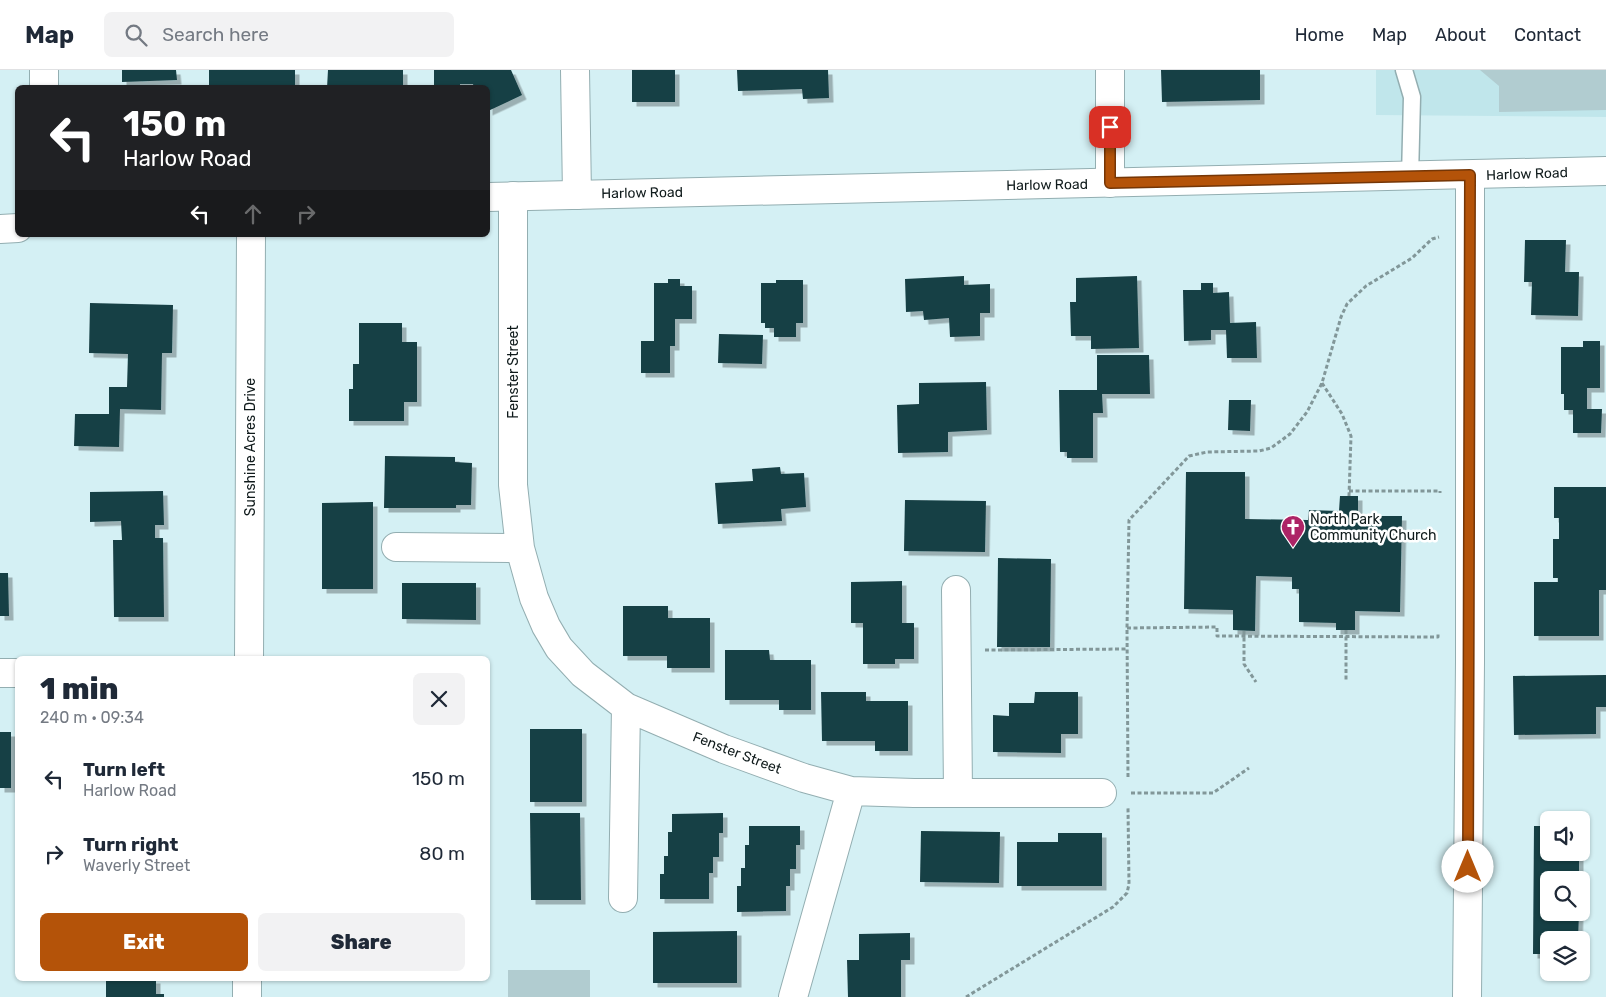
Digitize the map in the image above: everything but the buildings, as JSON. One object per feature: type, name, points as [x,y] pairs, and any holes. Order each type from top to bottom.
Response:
[{"type":"street","points":[[44,70],[44,85]]},
{"type":"street","points":[[575,70],[577,195]]},
{"type":"street","points":[[1110,70],[1110,183]]},
{"type":"street","name":"Harlow Road","points":[[500,197],[1606,171]]},
{"type":"street","points":[[1467,997],[1470,662],[1470,175]]},
{"type":"street","name":"Fenster Street","points":[[500,197],[513,485],[520,548],[534,598],[546,626],[559,648],[583,674],[626,707],[724,749],[804,778],[851,791],[1115,793]]},
{"type":"street","points":[[0,229],[15,228]]},
{"type":"street","name":"Sunshine Acres Drive","points":[[249,656],[251,237]]},
{"type":"street","points":[[396,547],[520,548]]},
{"type":"street","points":[[956,590],[958,793]]},
{"type":"street","points":[[0,673],[15,673]]},
{"type":"street","points":[[623,898],[626,707]]},
{"type":"street","points":[[793,997],[851,791]]},
{"type":"street","points":[[247,981],[247,997]]},
{"type":"lane","points":[[1404,70],[1412,97],[1410,177]]},
{"type":"path","points":[[966,997],[1081,928],[1121,901],[1126,893],[1129,884],[1115,793],[1127,649],[1129,520],[1189,456],[1207,452],[1259,451],[1281,442],[1300,423],[1322,383],[1341,317],[1348,304],[1366,286],[1412,258],[1432,239],[1440,238],[1439,231]]},
{"type":"path","points":[[1322,383],[1342,414],[1351,436],[1349,496]]},
{"type":"path","points":[[1349,491],[1440,491],[1440,500]]},
{"type":"path","points":[[1126,628],[1217,627],[1217,636],[1244,637],[1438,637],[1438,628]]},
{"type":"path","points":[[1346,630],[1346,682]]},
{"type":"path","points":[[1244,631],[1244,664],[1256,682]]},
{"type":"path","points":[[957,650],[1127,649]]},
{"type":"path","points":[[1115,793],[1212,794],[1249,768]]},
{"type":"shaded area","points":[[1376,70],[1606,70],[1606,117],[1376,115]]},
{"type":"shaded area","points":[[1480,70],[1606,70],[1606,110],[1499,112],[1499,86]]},
{"type":"shaded area","points":[[508,970],[590,970],[590,997],[508,997]]},
{"type":"place","name":"North Park Community Church","points":[[1293,548]]},
{"type":"route","points":[[1110,127],[1110,183],[1470,175],[1468,867]]}]
